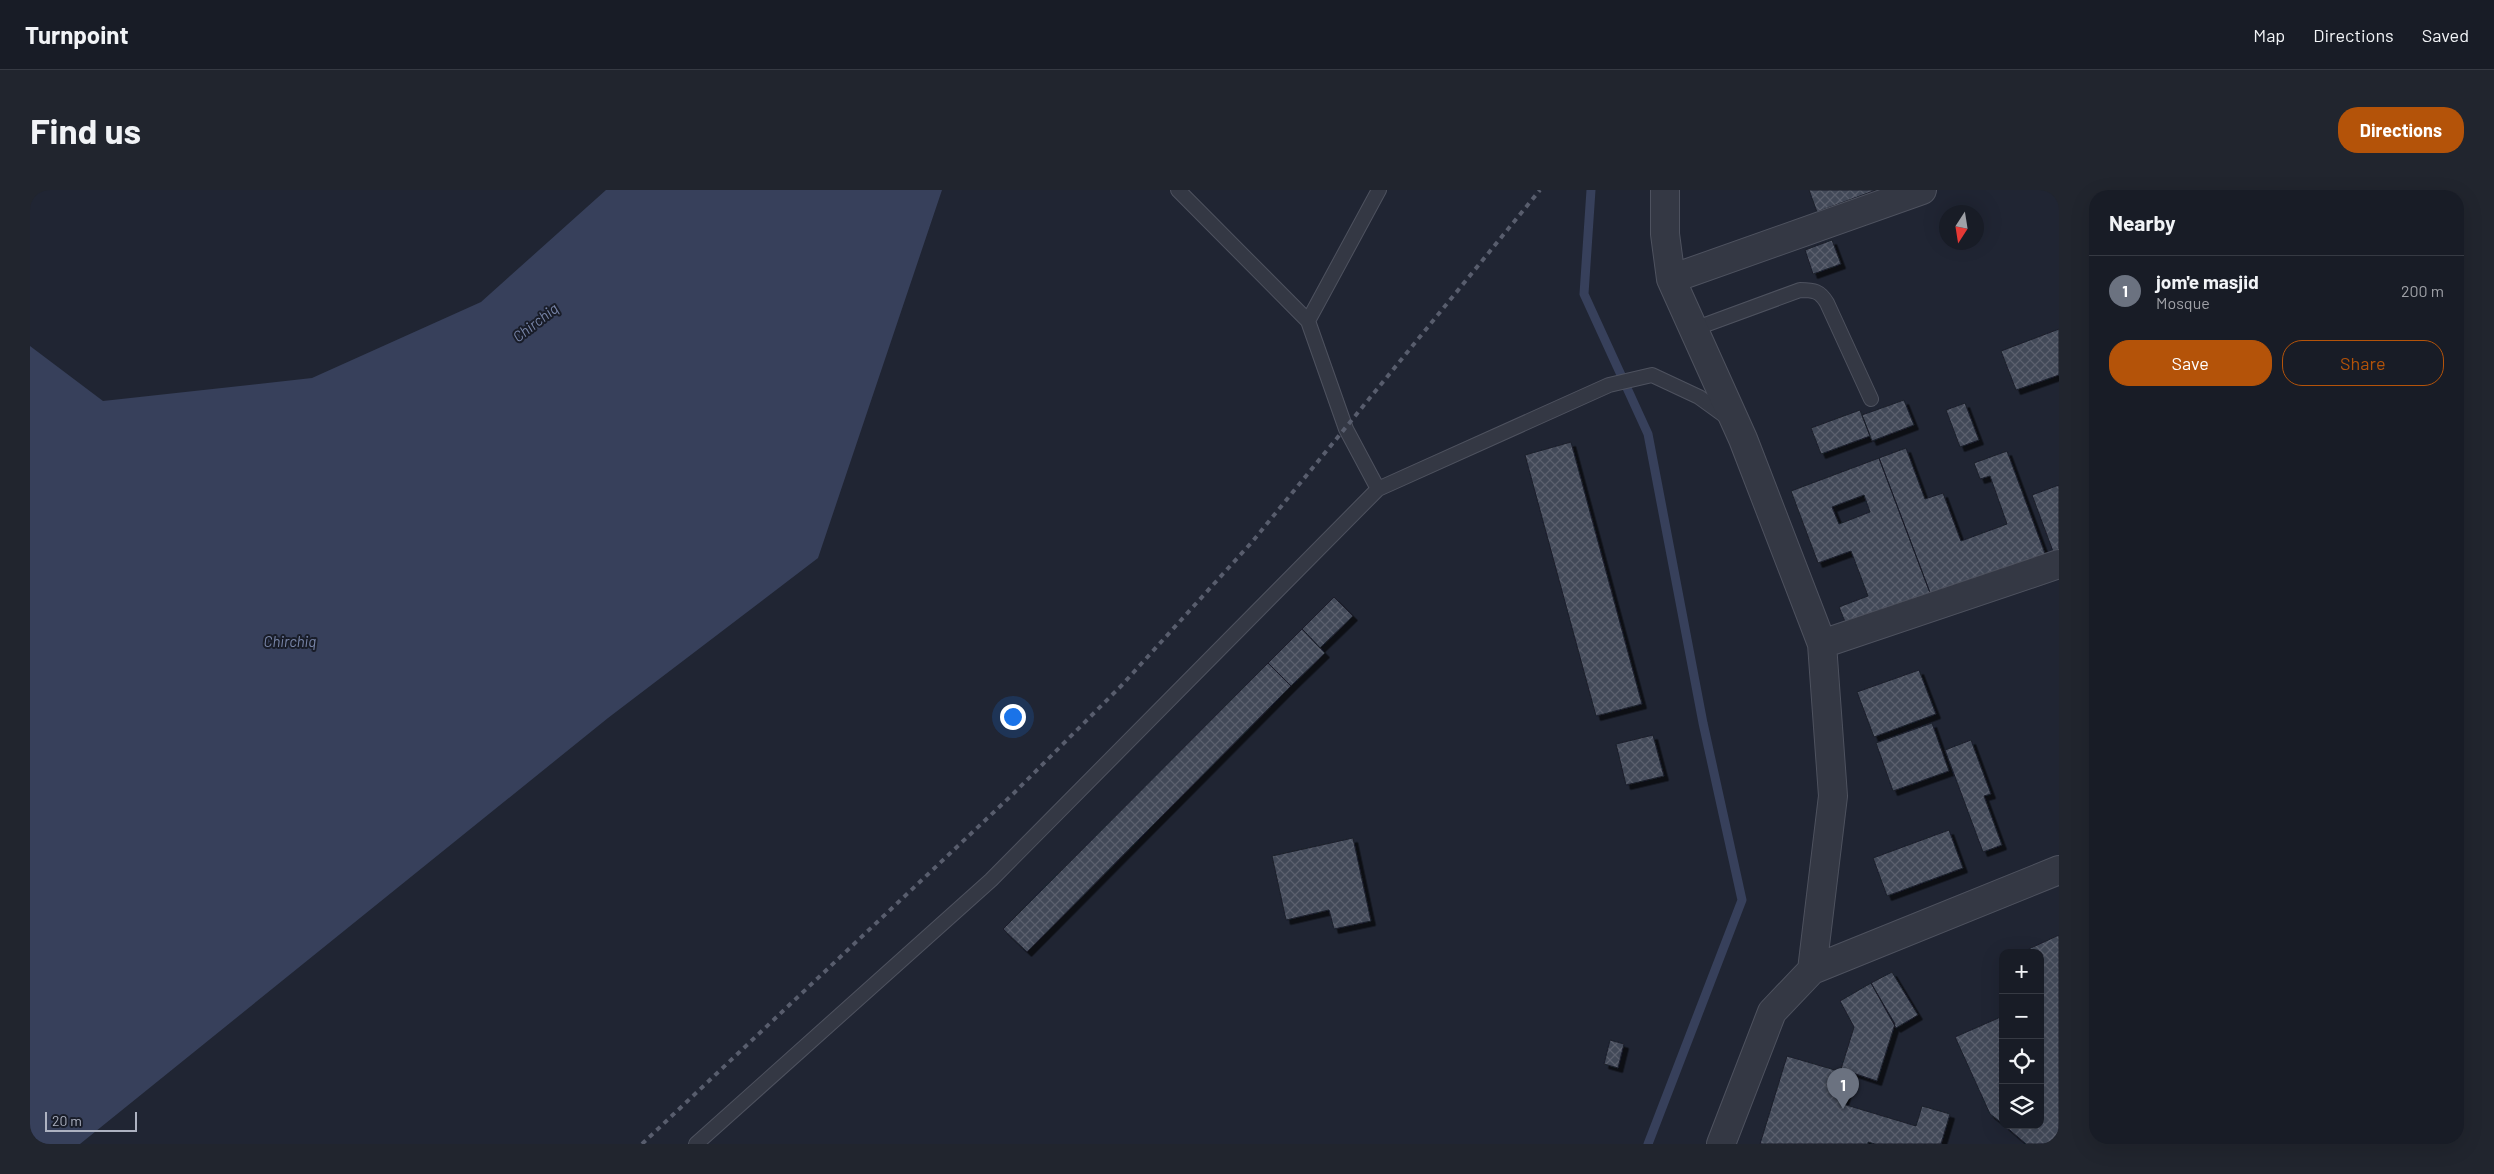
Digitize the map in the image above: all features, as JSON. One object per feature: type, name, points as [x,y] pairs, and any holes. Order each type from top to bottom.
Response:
[{"type":"street","points":[[1665,190],[1665,234],[1671,279],[1743,439],[1822,644],[1833,796],[1812,970]]},
{"type":"street","points":[[1671,279],[1922,190]]},
{"type":"street","points":[[1822,644],[2059,564]]},
{"type":"street","points":[[1721,1144],[1772,1012],[1812,970],[2059,870]]},
{"type":"lane","points":[[1308,321],[1379,190]]},
{"type":"lane","points":[[1181,193],[1308,321],[1346,429],[1378,488]]},
{"type":"lane","points":[[1694,329],[1800,290],[1814,290],[1823,295],[1871,400]]},
{"type":"lane","points":[[696,1144],[991,880],[1378,488],[1612,385],[1652,374],[1699,397],[1730,420],[1743,439]]},
{"type":"water","name":"Chirchiq","points":[[606,190],[942,190],[818,558],[608,718],[80,1144],[30,1144],[30,346],[103,401],[312,378],[481,302]]},
{"type":"building","points":[[1809,190],[1876,190],[1817,212]]},
{"type":"building","points":[[1832,240],[1841,264],[1813,274],[1805,250]]},
{"type":"building","points":[[2059,329],[2059,375],[2016,390],[2001,351]]},
{"type":"building","points":[[1904,400],[1914,425],[1872,441],[1862,415]]},
{"type":"building","points":[[1965,403],[1979,440],[1960,447],[1946,410]]},
{"type":"building","points":[[1860,410],[1870,436],[1821,454],[1811,428]]},
{"type":"building","points":[[1571,442],[1642,704],[1596,716],[1525,455]]},
{"type":"building","points":[[1906,448],[1925,499],[1943,493],[1961,541],[2007,524],[1990,476],[1980,479],[1974,463],[2007,451],[2046,556],[1932,598],[1879,458]]},
{"type":"building","points":[[1879,458],[1932,598],[1848,629],[1839,607],[1868,596],[1851,551],[1818,563],[1791,491]],"holes":[[[1864,495],[1870,512],[1839,524],[1832,507]]]},
{"type":"building","points":[[2059,485],[2059,553],[2054,554],[2032,495]]},
{"type":"building","points":[[1334,597],[1353,616],[1320,648],[1302,629]]},
{"type":"building","points":[[1302,629],[1325,653],[1291,686],[1268,663]]},
{"type":"building","points":[[1268,663],[1291,686],[1027,952],[1003,929]]},
{"type":"building","points":[[1919,670],[1936,714],[1874,737],[1857,692]]},
{"type":"building","points":[[1932,723],[1949,771],[1893,791],[1876,743]]},
{"type":"building","points":[[1653,735],[1664,776],[1626,785],[1616,744]]},
{"type":"building","points":[[1971,740],[1991,794],[1984,796],[2002,845],[1983,852],[1945,750]]},
{"type":"building","points":[[1949,830],[1963,868],[1887,896],[1873,858]]},
{"type":"building","points":[[1353,838],[1371,921],[1334,929],[1329,910],[1286,920],[1272,856]]},
{"type":"building","points":[[2059,935],[2059,1139],[2048,1144],[2026,1144],[2009,1129],[2044,1129],[2044,949],[2029,949]]},
{"type":"building","points":[[1892,972],[1918,1015],[1896,1028],[1871,983]]},
{"type":"building","points":[[1871,983],[1895,1024],[1877,1081],[1841,1069],[1854,1027],[1840,1001]]},
{"type":"building","points":[[1999,1018],[1999,1121],[1990,1114],[1955,1037]]},
{"type":"building","points":[[1610,1040],[1624,1044],[1618,1068],[1604,1064]]},
{"type":"building","points":[[1787,1056],[1852,1075],[1843,1104],[1916,1126],[1922,1106],[1950,1114],[1941,1144],[1875,1144],[1868,1142],[1868,1144],[1760,1144]]},
{"type":"waterway","points":[[1591,190],[1584,294],[1648,434],[1703,723],[1742,900],[1648,1144]]},
{"type":"railway","points":[[642,1144],[1013,794],[1122,685],[1252,542],[1540,190]]},
{"type":"place","name":"jom'e masjid","points":[[1843,1109]]}]
